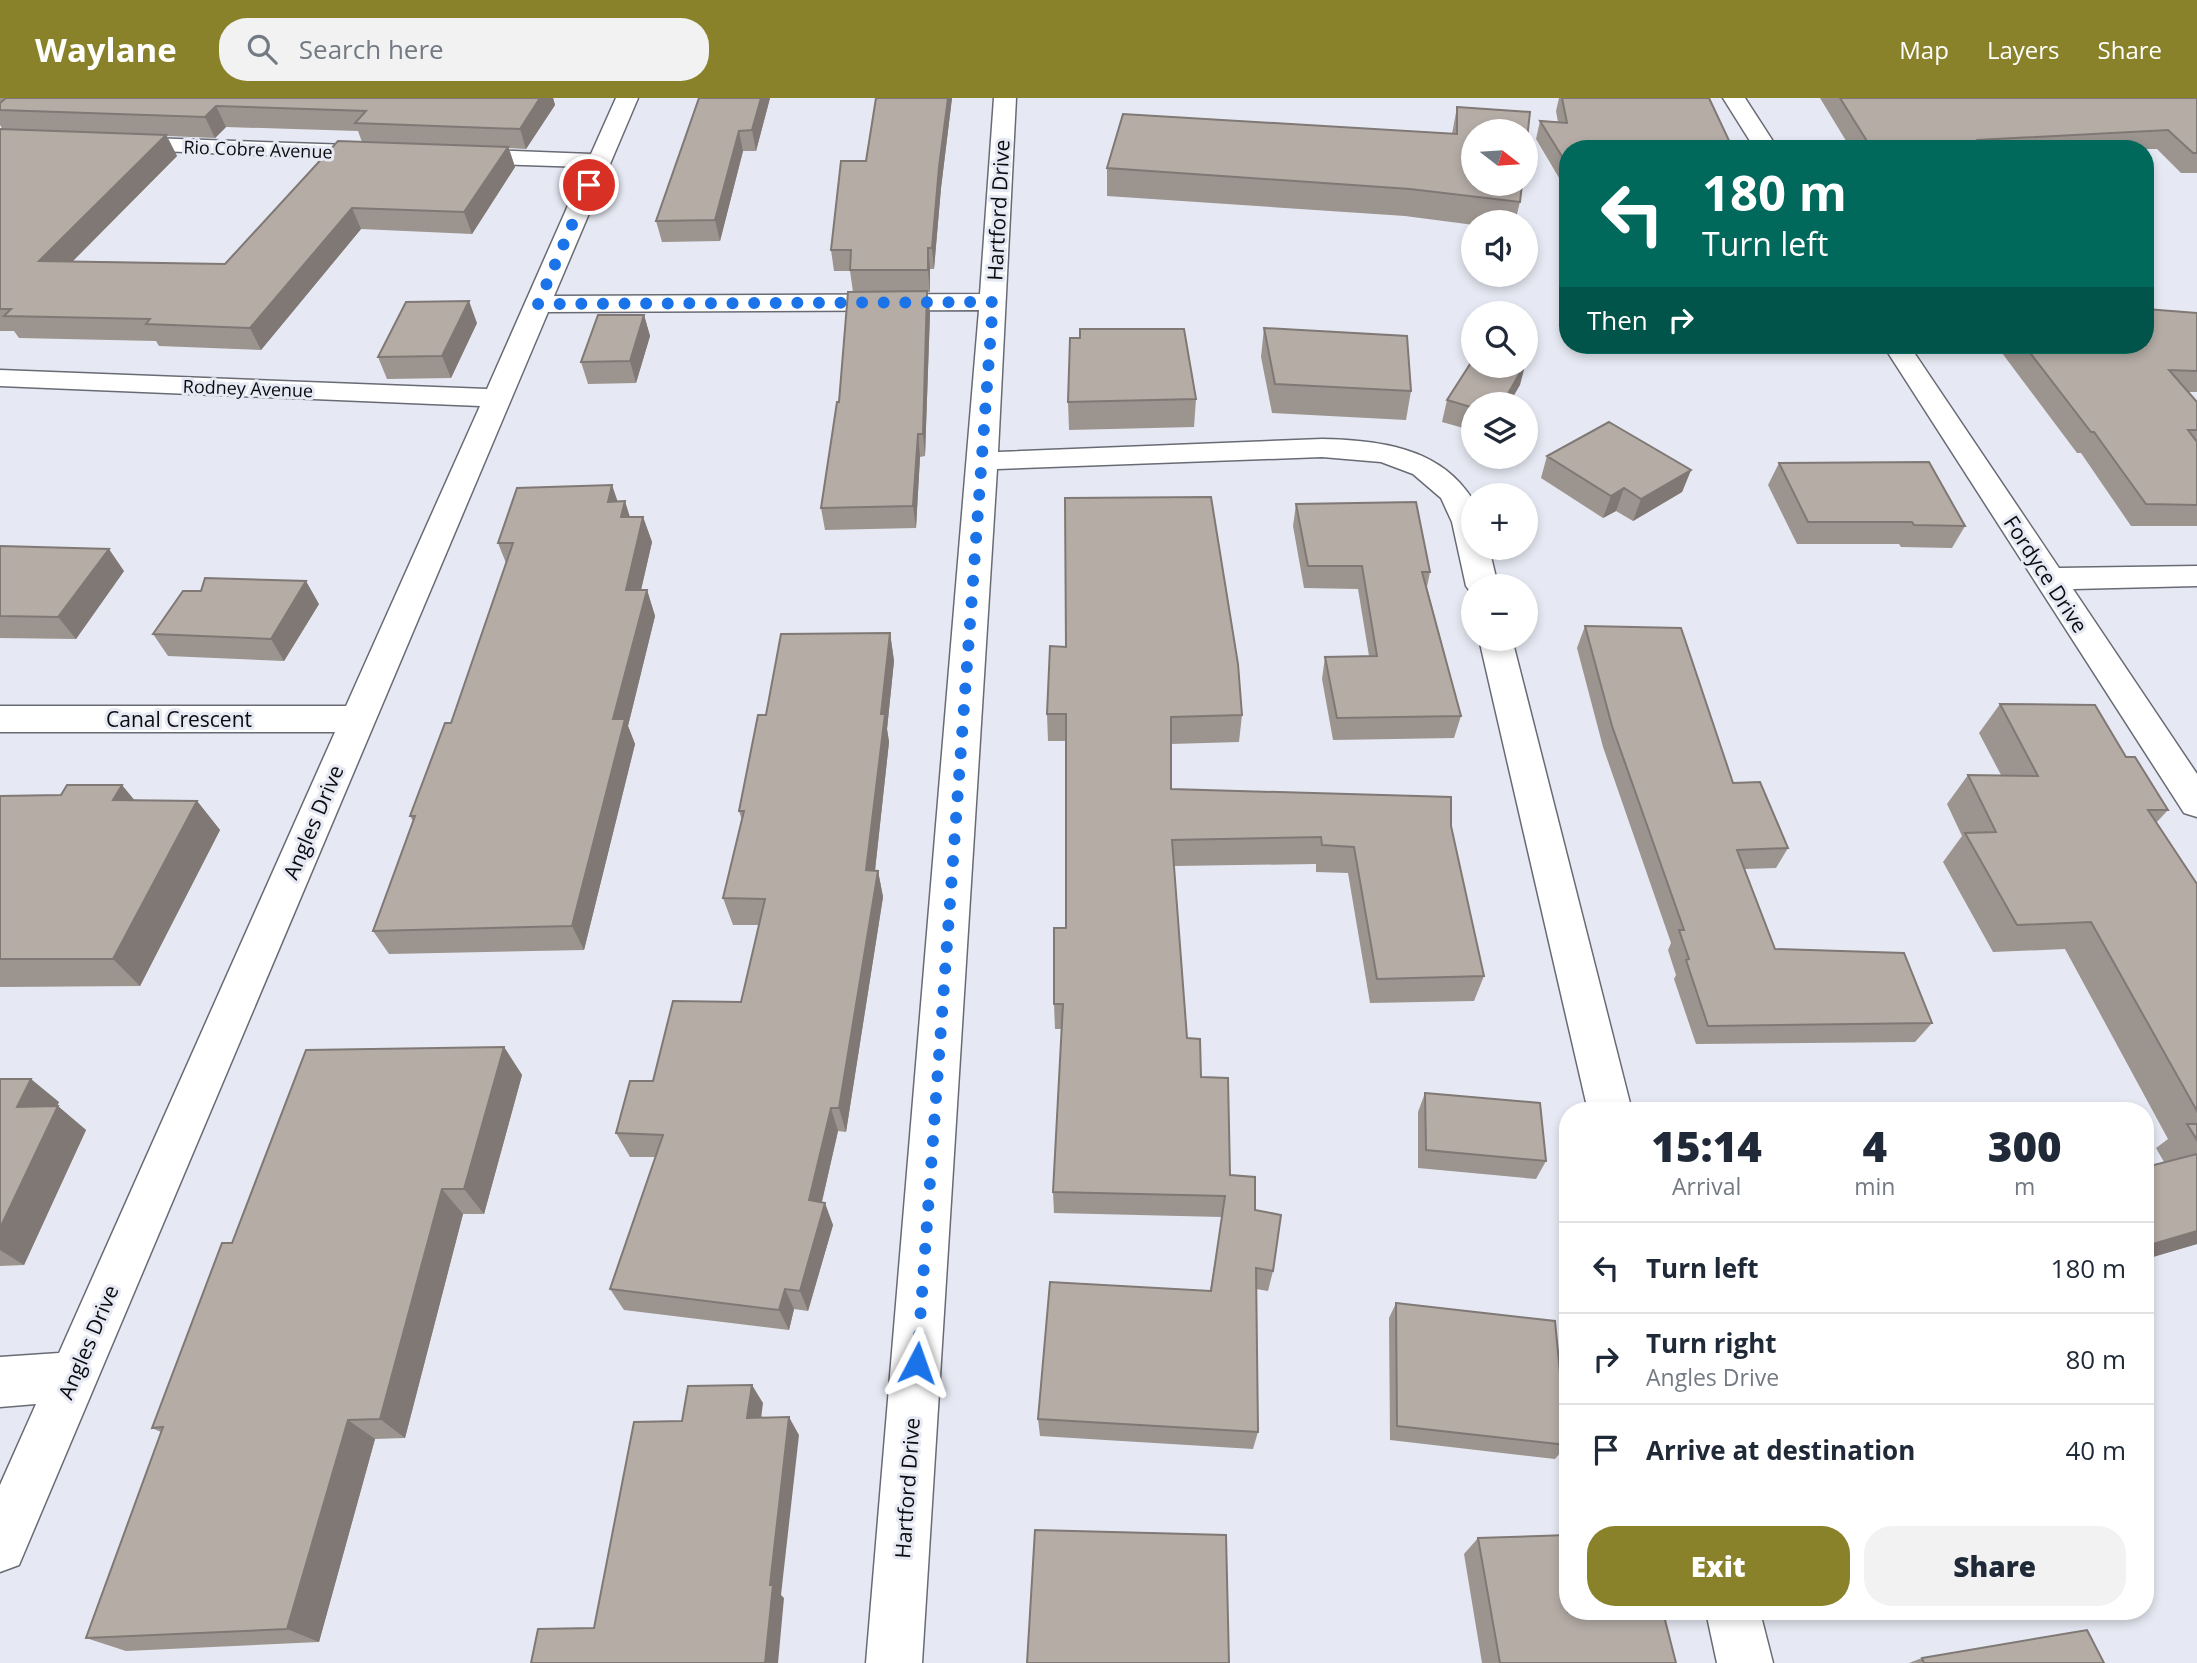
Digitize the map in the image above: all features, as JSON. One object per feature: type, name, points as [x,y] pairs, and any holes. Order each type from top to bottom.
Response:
[{"type":"street","name":"Angles Drive","points":[[0,1546],[627,98]]},
{"type":"street","name":"Hartford Drive","points":[[894,1663],[983,461],[1005,98]]},
{"type":"street","points":[[1734,98],[1761,140]]},
{"type":"street","name":"Rio Cobre Avenue","points":[[97,144],[404,154]]},
{"type":"street","points":[[432,155],[599,161]]},
{"type":"street","points":[[538,304],[993,302]]},
{"type":"street","name":"Fordyce Drive","points":[[1902,354],[2197,803]]},
{"type":"street","name":"Rodney Avenue","points":[[0,379],[497,398]]},
{"type":"street","points":[[983,461],[1322,448],[1358,448],[1395,456],[1427,470],[1450,489],[1464,513],[1479,574]]},
{"type":"street","points":[[2050,579],[2197,576]]},
{"type":"street","points":[[1498,651],[1608,1102]]},
{"type":"street","name":"Canal Crescent","points":[[0,719],[358,719]]},
{"type":"street","points":[[0,1382],[73,1377]]},
{"type":"street","points":[[1735,1620],[1745,1663]]},
{"type":"building","points":[[6,98],[540,98],[520,129],[355,123],[366,111],[216,106],[205,117],[0,110],[0,103]]},
{"type":"building","points":[[699,98],[761,98],[752,130],[739,131],[715,220],[656,221]]},
{"type":"building","points":[[876,98],[948,98],[932,248],[928,248],[928,270],[850,270],[851,250],[831,250],[841,161],[866,161]]},
{"type":"building","points":[[1562,98],[1709,98],[1729,140],[1559,140],[1559,152],[1540,121],[1567,123]]},
{"type":"building","points":[[1840,98],[2197,98],[2197,153],[2193,153],[2168,130],[1978,140],[1866,140]]},
{"type":"building","points":[[1457,107],[1530,112],[1529,119],[1461,119],[1461,195],[1410,189],[1107,168],[1123,114],[1457,134]]},
{"type":"building","points":[[0,129],[166,135],[39,261],[225,264],[338,141],[508,147],[464,212],[352,208],[250,328],[146,324],[150,319],[4,316],[11,309],[0,309]]},
{"type":"building","points":[[1469,196],[1521,196],[1520,202]]},
{"type":"building","points":[[927,291],[923,434],[918,434],[913,506],[821,508],[839,402],[848,292]]},
{"type":"building","points":[[469,301],[442,356],[378,357],[406,302]]},
{"type":"building","points":[[2154,310],[2197,313],[2197,371],[2169,370],[2197,402],[2197,430],[2188,430],[2197,442],[2197,505],[2146,504],[2094,432],[2091,432],[2031,354],[2154,354]]},
{"type":"building","points":[[598,315],[644,315],[630,361],[581,362]]},
{"type":"building","points":[[1264,328],[1407,336],[1411,391],[1275,384]]},
{"type":"building","points":[[1080,329],[1184,329],[1196,399],[1068,402],[1070,338],[1080,338]]},
{"type":"building","points":[[1461,378],[1517,378],[1509,392],[1461,392],[1461,404],[1447,400]]},
{"type":"building","points":[[1609,422],[1691,470],[1641,499],[1624,488],[1611,496],[1547,456]]},
{"type":"building","points":[[1929,462],[1965,526],[1914,525],[1912,522],[1808,522],[1779,463]]},
{"type":"building","points":[[612,485],[608,502],[625,501],[621,517],[643,517],[626,590],[647,590],[613,719],[625,719],[572,926],[373,931],[415,816],[410,816],[445,723],[451,723],[513,543],[498,543],[517,488]]},
{"type":"building","points":[[1211,497],[1238,664],[1242,715],[1171,717],[1171,789],[1451,797],[1451,826],[1484,976],[1377,979],[1354,847],[1322,845],[1321,837],[1172,840],[1187,1038],[1200,1039],[1201,1077],[1228,1078],[1230,1175],[1255,1177],[1255,1210],[1281,1215],[1273,1271],[1256,1268],[1258,1432],[1038,1419],[1050,1282],[1211,1291],[1225,1196],[1053,1192],[1063,1004],[1054,1004],[1054,928],[1066,928],[1066,714],[1047,714],[1050,646],[1066,647],[1065,498]]},
{"type":"building","points":[[1416,502],[1430,572],[1422,572],[1461,716],[1337,718],[1325,657],[1377,656],[1362,566],[1308,566],[1296,504]]},
{"type":"building","points":[[0,546],[109,549],[58,617],[0,616]]},
{"type":"building","points":[[205,578],[306,581],[271,639],[153,634],[183,591],[201,591]]},
{"type":"building","points":[[1585,626],[1681,628],[1733,783],[1760,782],[1788,848],[1737,850],[1775,949],[1904,953],[1932,1023],[1708,1026],[1686,960],[1689,959],[1679,930],[1684,930],[1612,726]]},
{"type":"building","points":[[890,633],[881,714],[885,714],[866,870],[878,871],[839,1108],[831,1108],[809,1200],[825,1203],[800,1291],[785,1289],[779,1310],[610,1289],[663,1135],[616,1133],[630,1081],[653,1081],[673,1001],[741,1002],[765,899],[723,898],[744,811],[739,811],[758,715],[766,715],[781,634]]},
{"type":"building","points":[[2000,704],[2095,705],[2126,757],[2135,757],[2168,810],[2148,810],[2197,884],[2197,1111],[2091,922],[2017,925],[1965,833],[1996,832],[1968,775],[2038,776]]},
{"type":"building","points":[[67,785],[122,785],[113,800],[197,801],[113,959],[0,959],[0,796],[61,795]]},
{"type":"building","points":[[504,1047],[464,1189],[442,1189],[380,1419],[348,1420],[287,1629],[86,1638],[163,1427],[152,1428],[222,1243],[232,1243],[306,1050]]},
{"type":"building","points":[[0,1079],[31,1079],[17,1107],[58,1106],[0,1228]]},
{"type":"building","points":[[1425,1093],[1540,1103],[1546,1161],[1426,1150]]},
{"type":"building","points":[[2187,1124],[2197,1124],[2197,1140]]},
{"type":"building","points":[[2197,1154],[2197,1231],[2154,1244],[2154,1165]]},
{"type":"building","points":[[1396,1303],[1555,1321],[1559,1362],[1559,1444],[1397,1426]]},
{"type":"building","points":[[752,1385],[747,1418],[789,1417],[770,1585],[773,1585],[765,1663],[531,1663],[538,1629],[594,1628],[634,1422],[682,1421],[688,1386]]},
{"type":"building","points":[[1035,1530],[1226,1535],[1229,1663],[1027,1663]]},
{"type":"building","points":[[1559,1535],[1559,1620],[1665,1620],[1676,1663],[1500,1663],[1478,1538]]},
{"type":"building","points":[[2087,1630],[2104,1663],[1924,1663],[1922,1658]]},
{"type":"route","points":[[589,185],[538,304],[993,302],[917,1363]]}]
